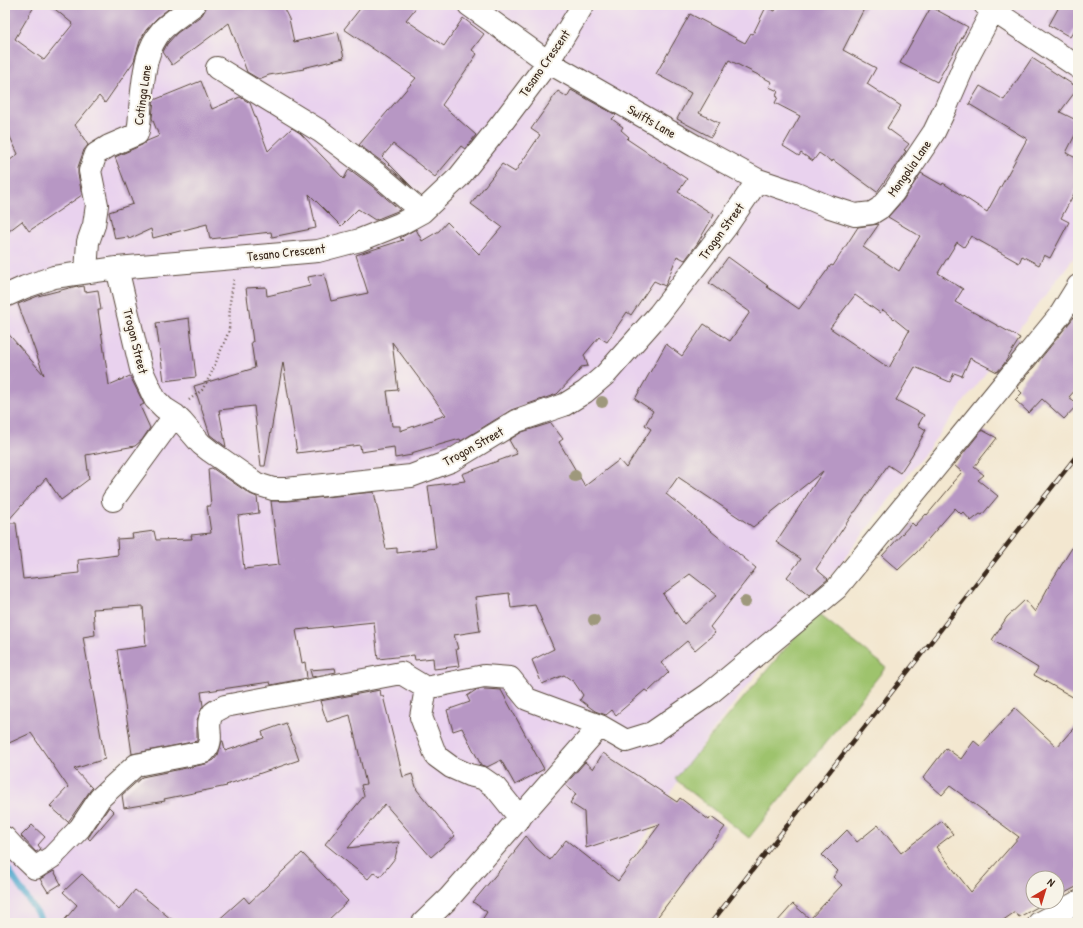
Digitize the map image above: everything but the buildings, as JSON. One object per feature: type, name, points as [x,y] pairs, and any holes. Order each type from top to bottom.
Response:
[{"type":"street","name":"Cotinga Lane","points":[[86,272],[88,242],[94,224],[97,205],[90,171],[96,154],[109,146],[137,134],[145,67],[151,47],[162,30],[194,5]]},
{"type":"street","name":"Swifts Lane","points":[[469,5],[548,62],[695,146],[758,180]]},
{"type":"street","name":"Tesano Crescent","points":[[5,296],[54,277],[86,272],[318,251],[360,240],[400,224],[422,212],[459,177],[548,62],[583,5]]},
{"type":"street","points":[[989,8],[1078,67]]},
{"type":"street","name":"Mongolia Lane","points":[[758,180],[794,192],[855,216],[872,213],[880,208],[893,193],[934,132],[989,8]]},
{"type":"street","points":[[217,68],[320,131],[380,176],[422,212]]},
{"type":"street","name":"Trogon Street","points":[[117,268],[141,370],[156,399],[164,408],[175,415],[201,444],[256,484],[273,489],[286,489],[411,476],[450,462],[518,421],[564,405],[585,392],[606,374],[659,314],[726,227],[758,180]]},
{"type":"street","points":[[5,838],[36,868],[52,857],[80,828],[100,798],[136,765],[204,752],[209,747],[209,722],[211,717],[214,712],[225,706],[401,673],[426,688],[484,676],[510,678],[527,699],[600,726],[626,741],[652,733],[709,694],[837,588],[1060,315],[1078,286]]},
{"type":"street","points":[[113,500],[175,415]]},
{"type":"street","points":[[426,688],[421,717],[436,756],[451,767],[469,775],[482,778],[495,787],[520,818]]},
{"type":"street","points":[[423,923],[449,898],[600,726]]},
{"type":"street","points":[[1039,923],[1078,902]]},
{"type":"path","points":[[175,415],[185,403],[202,390],[211,374],[228,331],[230,302],[234,277],[241,258]]},
{"type":"shaded area","points":[[5,5],[1078,5],[1078,252],[687,765],[596,923],[5,923]]},
{"type":"green space","points":[[816,612],[886,667],[749,838],[675,779]]},
{"type":"waterway","points":[[5,865],[39,916],[42,923]]},
{"type":"railway","points":[[711,923],[1078,454]]}]
